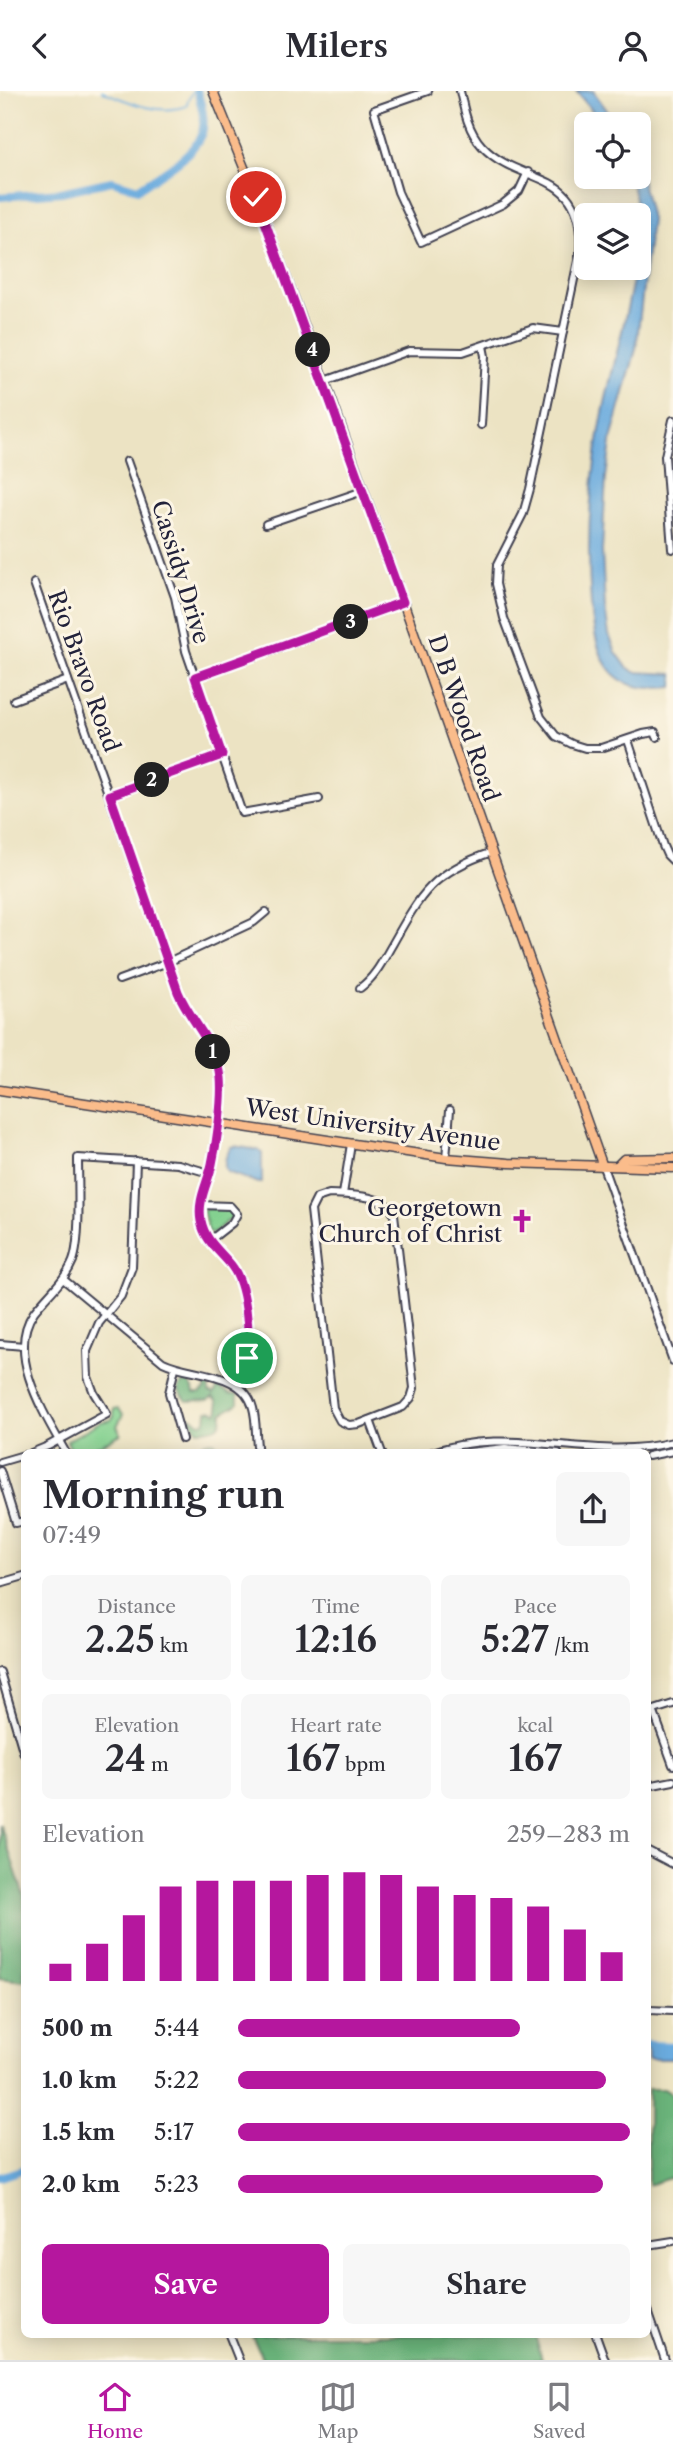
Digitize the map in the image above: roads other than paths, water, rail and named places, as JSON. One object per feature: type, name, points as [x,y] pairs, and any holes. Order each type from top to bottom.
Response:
[{"type":"main road","name":"D B Wood Road","points":[[213,91],[256,197],[324,381],[602,1164]]},
{"type":"main road","name":"West University Avenue","points":[[0,1090],[446,1158],[509,1163],[673,1168]]},
{"type":"main road","name":"West University Avenue","points":[[618,1165],[624,1159],[673,1157]]},
{"type":"street","points":[[428,91],[374,110],[398,192],[421,243],[503,205],[519,191],[528,172]]},
{"type":"street","points":[[460,91],[472,132],[480,144],[499,160],[541,177],[560,190],[575,211],[579,224],[580,251],[530,489],[523,514],[498,565],[497,593],[536,706],[551,731],[564,741],[585,748],[601,748],[655,732],[657,737]]},
{"type":"street","points":[[324,381],[409,351],[458,352],[533,328],[563,332]]},
{"type":"street","points":[[481,425],[485,358],[483,346]]},
{"type":"street","points":[[672,549],[665,456],[673,420]]},
{"type":"street","name":"Cassidy Drive","points":[[127,461],[175,597],[184,644],[242,813],[319,799]]},
{"type":"street","points":[[266,524],[363,491]]},
{"type":"street","name":"Rio Bravo Road","points":[[34,583],[182,1002],[206,1040],[218,1066],[221,1093],[217,1124],[209,1174],[200,1205]]},
{"type":"street","points":[[195,677],[403,602]]},
{"type":"street","points":[[14,700],[68,680]]},
{"type":"street","points":[[628,740],[663,846],[673,861]]},
{"type":"street","points":[[110,795],[222,755]]},
{"type":"street","points":[[360,988],[372,979],[429,887],[456,867],[492,852]]},
{"type":"street","points":[[120,980],[167,962],[254,922],[266,912]]},
{"type":"street","points":[[446,1158],[450,1110]]},
{"type":"street","points":[[343,1194],[351,1144]]},
{"type":"street","points":[[64,1449],[38,1404],[23,1346],[30,1319],[63,1279],[73,1261],[76,1249],[78,1158],[178,1164],[209,1174]]},
{"type":"street","points":[[40,1449],[107,1414],[91,1386],[86,1359],[93,1334],[121,1296],[132,1266],[136,1161]]},
{"type":"street","name":"D B Wood Road","points":[[602,1164],[673,1361]]},
{"type":"street","points":[[343,1194],[385,1203],[391,1207],[395,1217],[413,1393],[403,1407],[354,1425],[344,1423],[332,1408],[311,1210],[314,1202],[321,1196],[343,1194]]},
{"type":"street","points":[[209,1241],[232,1223],[237,1214],[230,1206],[200,1205],[201,1222],[209,1241],[236,1272],[243,1291],[247,1354],[235,1383]]},
{"type":"street","points":[[63,1279],[153,1355],[175,1368],[235,1383],[245,1393],[253,1408],[258,1449]]},
{"type":"street","points":[[0,1344],[23,1346]]},
{"type":"street","points":[[175,1368],[169,1393],[182,1439]]},
{"type":"street","points":[[370,1420],[381,1449]]},
{"type":"street","points":[[442,1449],[457,1444],[497,1440],[620,1449],[644,1448],[673,1442]]},
{"type":"street","points":[[497,1440],[497,1449]]},
{"type":"street","points":[[651,1455],[673,1451]]},
{"type":"street","points":[[0,1462],[21,1456]]},
{"type":"street","points":[[0,1471],[16,1523],[21,1522]]},
{"type":"street","points":[[0,1583],[21,1577]]},
{"type":"street","points":[[0,1672],[21,1743]]},
{"type":"street","points":[[651,1711],[673,1704]]},
{"type":"street","points":[[651,1713],[673,1765]]},
{"type":"street","points":[[651,1785],[673,1781]]},
{"type":"street","points":[[651,1853],[673,1864]]},
{"type":"street","points":[[651,2010],[673,2011]]},
{"type":"street","points":[[651,2245],[673,2241]]},
{"type":"street","points":[[651,2319],[665,2360]]},
{"type":"street","points":[[230,2338],[239,2360]]},
{"type":"street","points":[[597,2338],[605,2360]]},
{"type":"water","points":[[576,91],[593,91],[608,112],[593,112]]},
{"type":"water","points":[[633,189],[644,189],[647,203],[636,203]]},
{"type":"water","points":[[633,280],[644,280],[636,349],[612,436],[606,477],[602,551],[605,608],[609,635],[616,652],[627,667],[635,672],[673,674],[673,687],[636,686],[623,681],[610,670],[595,633],[591,604],[589,547],[595,461]]},
{"type":"water","points":[[234,1146],[262,1153],[262,1183],[227,1172],[225,1159]]},
{"type":"water","points":[[651,2046],[673,2047],[673,2059],[651,2059]]},
{"type":"waterway","points":[[102,91],[154,109],[186,106],[192,91]]},
{"type":"waterway","points":[[0,197],[61,192],[112,181],[138,189],[190,151],[201,135],[203,113],[197,91]]},
{"type":"waterway","points":[[651,2045],[673,2046]]},
{"type":"waterway","points":[[0,2177],[21,2170]]},
{"type":"place","name":"Georgetown Church of Christ","points":[[522,1221]]}]
